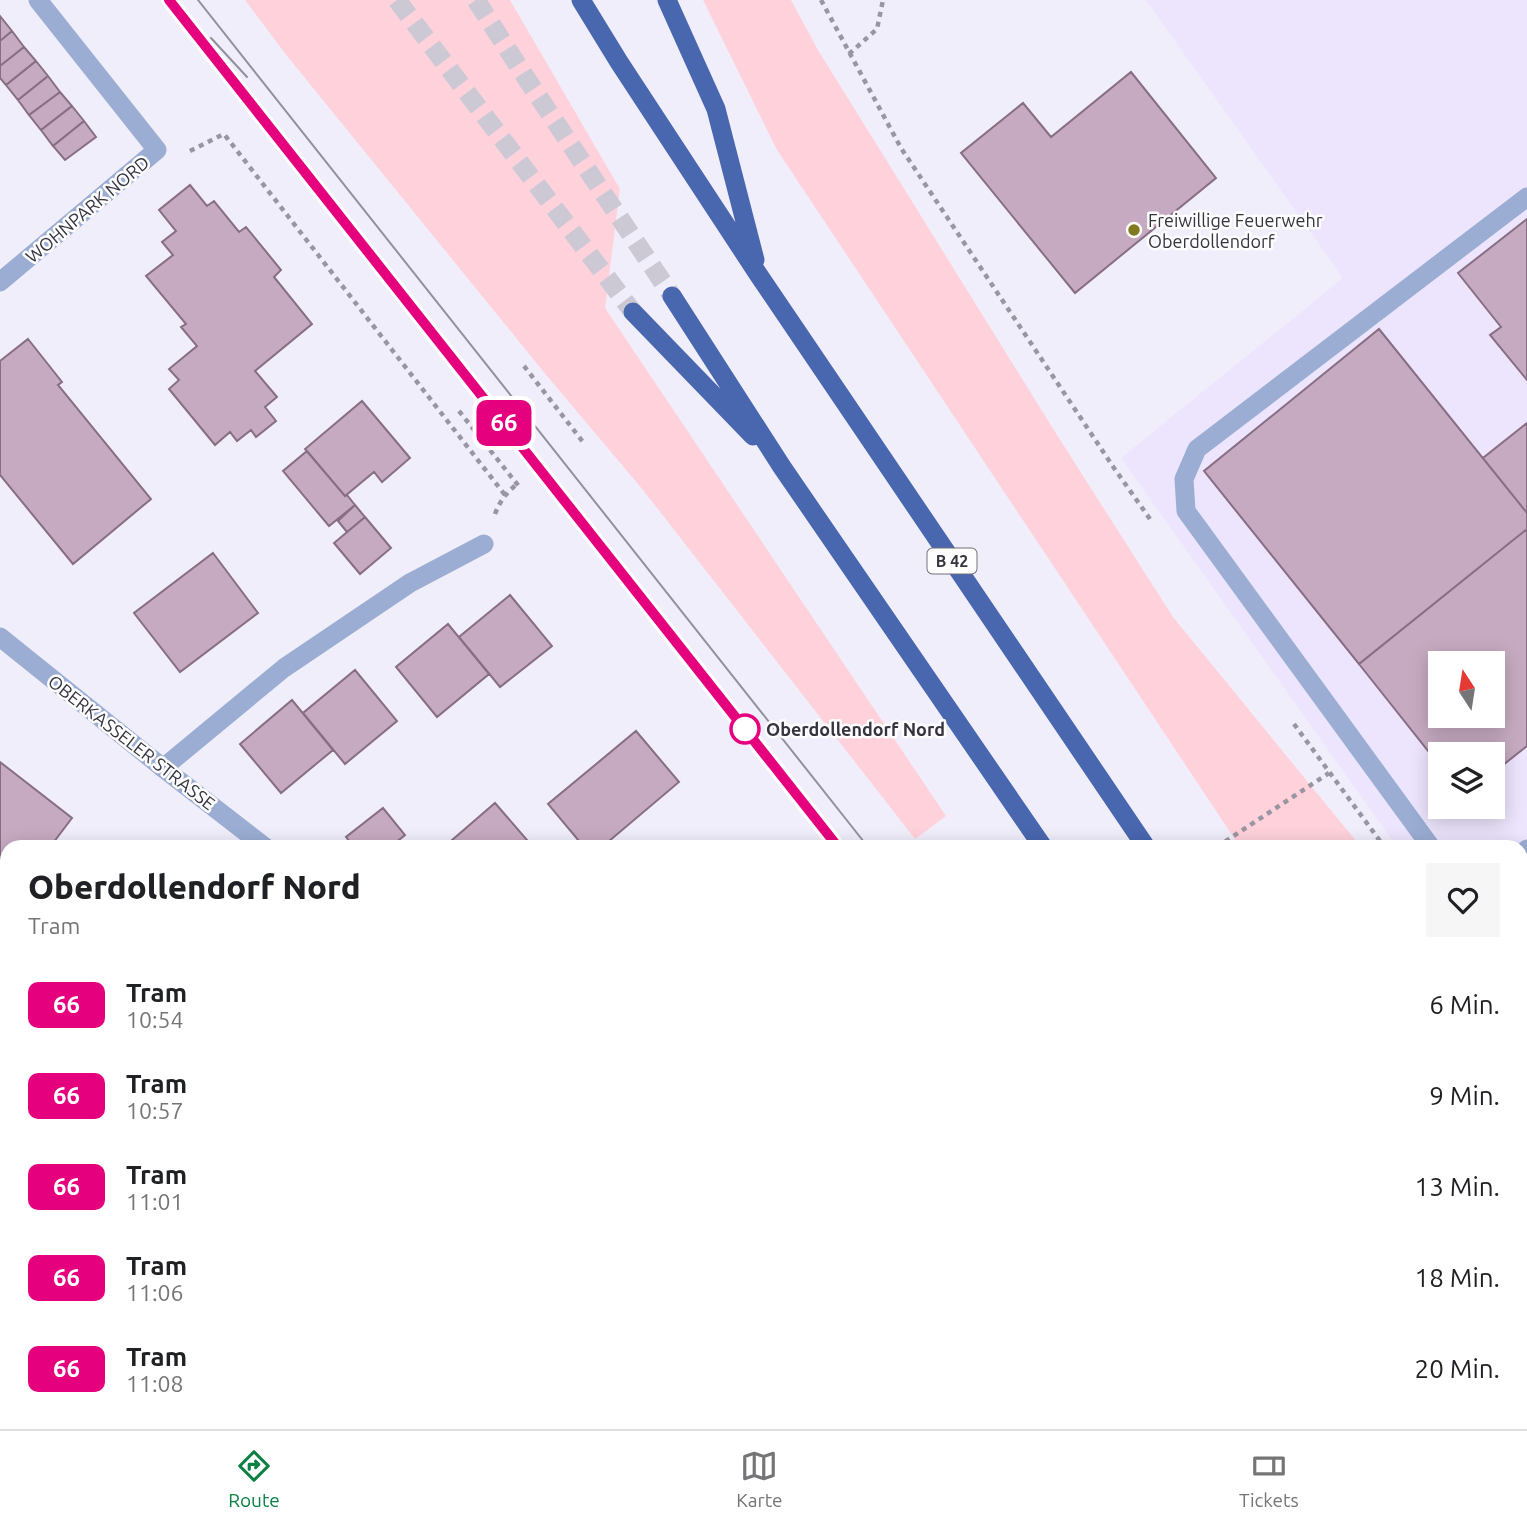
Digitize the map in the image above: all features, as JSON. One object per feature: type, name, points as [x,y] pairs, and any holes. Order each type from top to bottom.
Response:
[{"type":"highway","name":"B 42","points":[[581,0],[758,274],[1141,840]]},
{"type":"highway","name":"B 42","points":[[667,0],[716,109],[758,274]]},
{"type":"highway","points":[[672,296],[782,467],[1038,840]]},
{"type":"highway","points":[[633,312],[782,467]]},
{"type":"street","name":"WOHNPARK NORD","points":[[0,282],[157,150],[38,0]]},
{"type":"street","points":[[1426,840],[1186,511],[1184,479],[1197,449],[1527,197]]},
{"type":"street","points":[[163,768],[284,668],[410,583],[484,544]]},
{"type":"street","name":"OBERKASSELER STRASSE","points":[[0,637],[256,840]]},
{"type":"path","points":[[821,0],[901,148],[1154,524]]},
{"type":"path","points":[[849,54],[877,29],[883,0]]},
{"type":"path","points":[[157,150],[186,153],[225,134],[505,495],[519,486],[459,411]]},
{"type":"path","points":[[524,366],[583,442]]},
{"type":"path","points":[[1289,717],[1379,840]]},
{"type":"path","points":[[1227,840],[1329,773]]},
{"type":"shaded area","points":[[245,0],[510,0],[620,189],[605,308],[946,816],[915,839],[643,490],[287,56]]},
{"type":"shaded area","points":[[703,0],[791,0],[818,50],[1173,617],[1355,840],[1235,840],[777,150]]},
{"type":"shaded area","points":[[1146,0],[1527,0],[1527,840],[1392,840],[1121,458],[1343,278]]},
{"type":"building","points":[[0,16],[12,31],[0,41]]},
{"type":"building","points":[[12,31],[24,47],[0,66],[0,41]]},
{"type":"building","points":[[24,47],[36,61],[6,85],[0,78],[0,66]]},
{"type":"building","points":[[36,61],[48,76],[18,100],[6,85]]},
{"type":"building","points":[[1131,72],[1216,178],[1075,293],[961,153],[1023,103],[1051,137]]},
{"type":"building","points":[[48,76],[60,92],[29,115],[18,100]]},
{"type":"building","points":[[60,92],[72,106],[41,130],[29,115]]},
{"type":"building","points":[[72,106],[84,121],[53,146],[41,130]]},
{"type":"building","points":[[84,121],[96,137],[65,160],[53,146]]},
{"type":"building","points":[[190,185],[207,206],[214,201],[239,232],[246,227],[281,270],[274,277],[312,324],[255,371],[277,397],[265,407],[276,421],[256,437],[251,430],[237,441],[230,432],[215,445],[169,389],[179,380],[169,369],[197,346],[181,327],[186,324],[146,276],[173,255],[162,242],[176,231],[159,210]]},
{"type":"building","points":[[1527,219],[1527,380],[1490,335],[1501,327],[1458,273]]},
{"type":"building","points":[[1379,329],[1527,513],[1527,529],[1359,664],[1204,471]]},
{"type":"building","points":[[28,339],[62,382],[58,385],[151,499],[73,564],[0,475],[0,361]]},
{"type":"building","points":[[362,401],[410,458],[382,482],[374,472],[345,496],[305,449]]},
{"type":"building","points":[[1527,423],[1527,513],[1483,458]]},
{"type":"building","points":[[307,451],[355,505],[329,526],[283,471]]},
{"type":"building","points":[[355,505],[365,517],[347,532],[338,521]]},
{"type":"building","points":[[365,517],[391,548],[360,574],[334,543]]},
{"type":"building","points":[[1527,529],[1527,746],[1505,763],[1505,742],[1428,742],[1428,751],[1359,664]]},
{"type":"building","points":[[213,553],[258,613],[180,672],[134,613]]},
{"type":"building","points":[[510,595],[552,646],[500,687],[459,637]]},
{"type":"building","points":[[448,624],[489,674],[437,717],[396,667]]},
{"type":"building","points":[[355,670],[397,721],[345,764],[303,713]]},
{"type":"building","points":[[292,700],[333,750],[281,793],[240,744]]},
{"type":"building","points":[[636,731],[679,782],[610,840],[578,840],[548,804]]},
{"type":"building","points":[[0,762],[72,818],[55,840],[0,840]]},
{"type":"building","points":[[495,803],[527,840],[452,840]]},
{"type":"building","points":[[383,808],[405,835],[399,840],[348,840],[346,837]]},
{"type":"tunnel","points":[[397,0],[633,312]]},
{"type":"tunnel","points":[[476,0],[672,296]]},
{"type":"tram line","points":[[169,0],[832,840]]},
{"type":"tram line","name":"66","points":[[169,0],[832,840]]},
{"type":"tram line","points":[[198,0],[862,840]]},
{"type":"tram line","points":[[211,38],[247,77]]},
{"type":"place","name":"Freiwillige Feuerwehr Oberdollendorf","points":[[1134,230]]},
{"type":"place","name":"Oberdollendorf Nord","points":[[745,729]]}]
